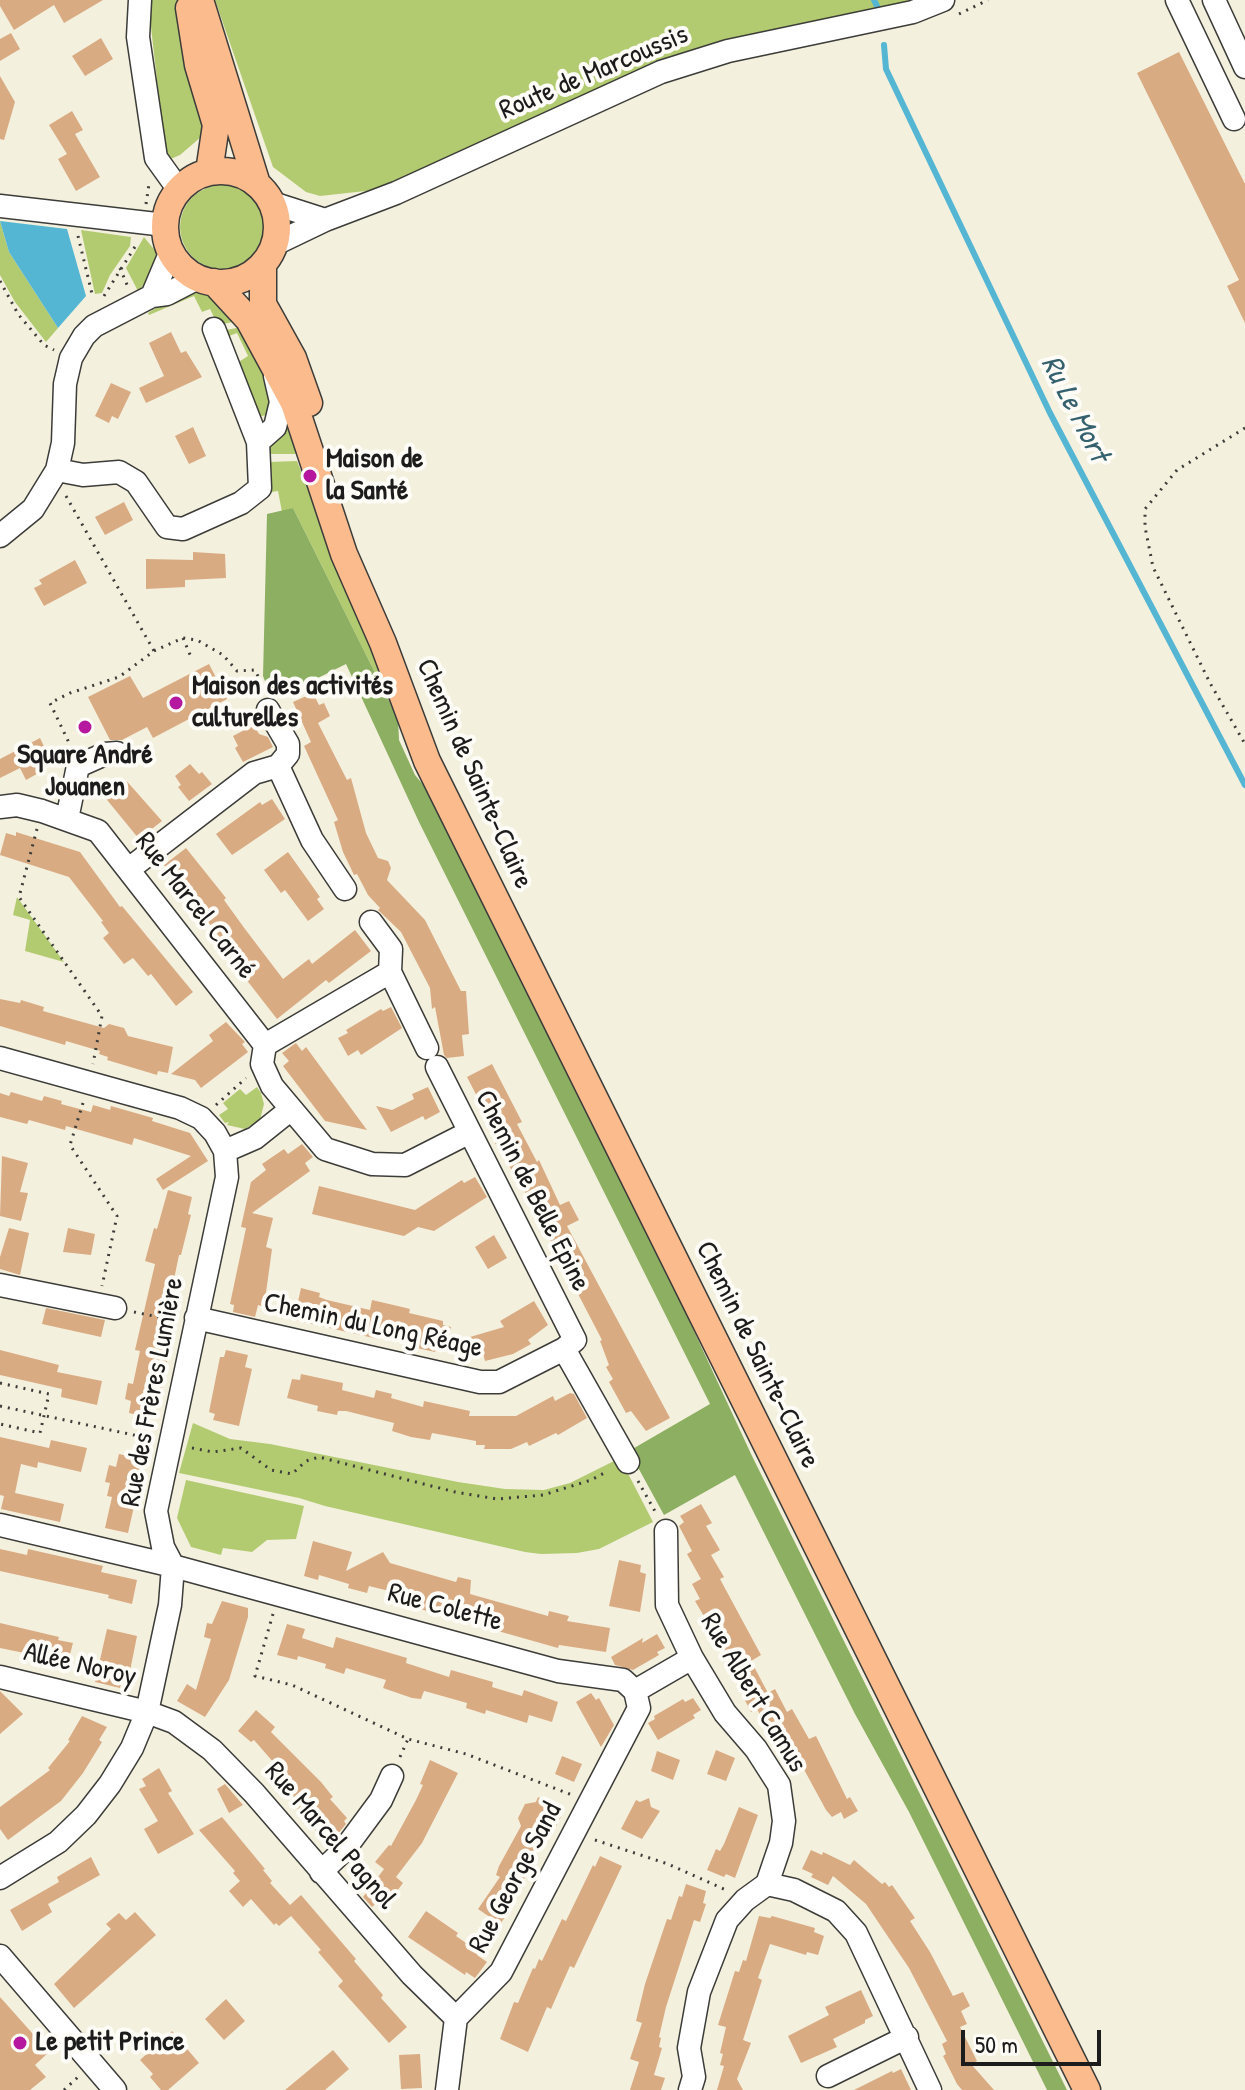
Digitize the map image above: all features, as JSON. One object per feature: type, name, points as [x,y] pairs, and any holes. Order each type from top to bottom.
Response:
[{"type":"main road","points":[[188,0],[198,65],[216,125],[209,172]]},
{"type":"main road","points":[[200,0],[264,194],[276,216],[269,254],[241,279],[206,280],[182,267],[151,224],[169,207],[179,190],[209,172],[226,171],[242,175],[264,194]]},
{"type":"main road","name":"Chemin de Sainte-Claire","points":[[269,254],[263,304],[293,358],[324,444],[358,549],[383,643]]},
{"type":"main road","name":"Chemin de Sainte-Claire","points":[[206,280],[249,320],[294,403],[344,554],[383,643],[427,761],[1087,2090]]},
{"type":"street","points":[[140,0],[138,37],[156,158],[179,190]]},
{"type":"street","points":[[1177,0],[1234,119]]},
{"type":"street","points":[[1214,0],[1245,67]]},
{"type":"street","name":"Route de Marcoussis","points":[[269,254],[325,220],[396,193],[661,72],[728,51],[913,12],[946,9]]},
{"type":"street","points":[[264,194],[325,220]]},
{"type":"street","points":[[0,206],[151,224]]},
{"type":"street","points":[[0,536],[33,509],[55,472],[63,443],[65,384],[77,347],[94,326],[141,294],[171,251]]},
{"type":"street","points":[[141,294],[167,294],[206,280]]},
{"type":"street","points":[[55,472],[83,475],[119,472],[136,482],[167,527],[183,529],[241,503],[260,488],[258,442],[214,329]]},
{"type":"street","points":[[258,442],[275,427],[281,402],[272,359]]},
{"type":"street","points":[[129,869],[254,773],[278,766],[288,754],[288,744],[268,710]]},
{"type":"street","points":[[67,819],[78,766],[111,754]]},
{"type":"street","points":[[278,766],[312,840],[345,889]]},
{"type":"street","name":"Rue Marcel Carné","points":[[0,807],[17,805],[42,811],[98,831],[264,1054],[272,1086],[325,1149],[372,1164],[405,1165],[468,1133]]},
{"type":"street","name":"Chemin de Belle Epine","points":[[371,922],[391,949],[390,972],[628,1462]]},
{"type":"street","points":[[264,1054],[390,972]]},
{"type":"street","points":[[0,1058],[180,1108],[201,1118],[215,1133],[225,1151],[255,1138],[290,1110]]},
{"type":"street","name":"Rue des Frères Lumière","points":[[0,1878],[58,1842],[86,1815],[132,1748],[147,1712],[170,1605],[173,1566],[163,1547],[156,1511],[227,1177],[225,1151]]},
{"type":"street","points":[[0,1285],[106,1306]]},
{"type":"street","name":"Chemin du Long Réage","points":[[196,1321],[480,1382],[499,1382],[569,1345]]},
{"type":"street","name":"Rue Colette","points":[[0,1525],[278,1593],[558,1671],[623,1680],[635,1691]]},
{"type":"street","name":"Rue Albert Camus","points":[[666,1531],[667,1605],[692,1658],[725,1713],[756,1749],[779,1785],[784,1821],[781,1843],[767,1884]]},
{"type":"street","points":[[635,1691],[692,1658]]},
{"type":"street","name":"Allée Noroy","points":[[0,1677],[147,1712]]},
{"type":"street","name":"Rue George Sand","points":[[456,2018],[501,1972],[639,1708],[635,1691]]},
{"type":"street","name":"Rue Marcel Pagnol","points":[[147,1712],[174,1722],[212,1750],[254,1793],[412,1975],[456,2018]]},
{"type":"street","points":[[321,1872],[344,1850],[381,1800],[392,1776]]},
{"type":"street","points":[[690,2090],[694,2077],[689,2048],[699,1992],[727,1920],[745,1900],[767,1884],[794,1890],[836,1911],[856,1933],[930,2090]]},
{"type":"street","points":[[0,1956],[115,2090]]},
{"type":"street","points":[[447,2090],[456,2018]]},
{"type":"street","points":[[828,2076],[907,2037]]},
{"type":"path","points":[[946,9],[988,0]]},
{"type":"path","points":[[102,299],[151,224],[150,180]]},
{"type":"path","points":[[76,226],[93,298]]},
{"type":"path","points":[[120,268],[141,294]]},
{"type":"path","points":[[0,281],[18,314],[44,345],[56,351]]},
{"type":"path","points":[[1245,428],[1177,470],[1145,509],[1145,527],[1153,567],[1210,683],[1245,744]]},
{"type":"path","points":[[55,472],[154,651]]},
{"type":"path","points":[[183,638],[191,657]]},
{"type":"path","points":[[72,749],[50,703],[119,677],[154,651],[183,638],[212,647],[237,671],[255,670]]},
{"type":"path","points":[[42,811],[19,897],[102,1016],[89,1083],[70,1145],[117,1216],[106,1306],[196,1321]]},
{"type":"path","points":[[201,1118],[264,1054]]},
{"type":"path","points":[[0,1383],[49,1394],[40,1433],[0,1424]]},
{"type":"path","points":[[0,1406],[163,1442]]},
{"type":"path","points":[[191,1448],[213,1452],[241,1448],[271,1470],[292,1474],[306,1461],[319,1457],[455,1492],[497,1499],[543,1495],[591,1480],[628,1462],[666,1531]]},
{"type":"path","points":[[278,1593],[255,1676],[292,1685],[408,1739],[466,1754],[591,1802]]},
{"type":"path","points":[[574,1834],[668,1864],[735,1894]]},
{"type":"green space","points":[[148,0],[180,0],[209,137],[201,137],[180,155],[166,161]]},
{"type":"green space","points":[[215,0],[910,0],[848,18],[755,36],[384,189],[320,196],[306,192],[273,167]]},
{"type":"green space","points":[[222,185],[238,188],[252,197],[261,211],[264,227],[261,243],[252,257],[238,266],[222,269],[206,266],[192,257],[183,243],[180,227],[183,211],[192,197],[206,188]]},
{"type":"green space","points":[[0,221],[9,252],[58,328],[46,342],[15,302],[0,275]]},
{"type":"green space","points":[[81,230],[131,237],[130,246],[102,293],[95,294]]},
{"type":"green space","points":[[144,237],[157,253],[158,260],[138,291],[126,268]]},
{"type":"green space","points":[[196,291],[215,299],[238,321],[218,325],[210,309],[202,312],[194,296],[148,313],[168,300]]},
{"type":"green space","points":[[242,327],[274,401],[267,415],[257,415],[234,365],[248,356],[237,333],[224,338],[221,331]]},
{"type":"green space","points":[[289,417],[301,452],[265,454],[266,449]]},
{"type":"green space","points":[[297,461],[310,494],[316,493],[398,719],[293,508],[282,512],[278,491],[265,493],[269,462]]},
{"type":"green space","points":[[293,508],[398,719],[399,740],[415,775],[431,794],[661,1260],[752,1456],[1067,2090],[1047,2090],[909,1812],[855,1714],[735,1475],[664,1515],[629,1451],[710,1404],[419,822],[346,664],[288,693],[271,697],[263,676],[267,514]]},
{"type":"green space","points":[[17,897],[64,962],[25,951],[30,920],[13,915]]},
{"type":"green space","points":[[257,1087],[264,1104],[260,1120],[245,1129],[227,1125],[229,1122],[225,1123],[219,1115],[228,1109],[223,1103],[240,1089],[246,1095]]},
{"type":"green space","points":[[193,1423],[230,1439],[505,1489],[544,1490],[570,1483],[620,1458],[653,1522],[599,1549],[577,1553],[525,1552],[179,1473]]},
{"type":"green space","points":[[186,1480],[304,1506],[296,1539],[267,1540],[252,1552],[223,1548],[221,1555],[191,1547],[177,1518]]},
{"type":"water","points":[[0,221],[67,229],[86,296],[58,328],[9,252]]},
{"type":"building","points":[[0,0],[103,0],[64,23],[54,5],[14,30],[0,6]]},
{"type":"building","points":[[11,33],[20,49],[0,61],[0,39]]},
{"type":"building","points":[[101,38],[113,59],[85,76],[72,56]]},
{"type":"building","points":[[1179,52],[1245,184],[1245,323],[1227,286],[1239,280],[1137,73]]},
{"type":"building","points":[[0,76],[15,102],[4,140],[0,139]]},
{"type":"building","points":[[72,111],[83,130],[75,134],[100,177],[76,191],[58,159],[67,154],[49,125]]},
{"type":"building","points":[[171,332],[181,353],[186,351],[202,377],[146,403],[139,388],[164,376],[149,343]]},
{"type":"building","points":[[111,383],[131,392],[118,419],[112,416],[109,423],[95,416]]},
{"type":"building","points":[[193,427],[206,456],[189,464],[175,436]]},
{"type":"building","points":[[124,502],[133,520],[105,535],[95,517]]},
{"type":"building","points":[[193,552],[225,554],[226,578],[185,580],[185,587],[146,589],[146,559],[193,560]]},
{"type":"building","points":[[75,560],[87,583],[44,606],[34,588],[42,584],[39,580]]},
{"type":"building","points":[[209,664],[227,699],[153,738],[147,727],[122,740],[110,740],[88,697],[130,676],[143,698]]},
{"type":"building","points":[[313,693],[319,705],[324,703],[330,716],[318,723],[347,780],[351,778],[366,833],[378,858],[388,861],[391,868],[387,880],[425,920],[461,991],[466,991],[469,1034],[462,1035],[464,1056],[447,1058],[444,1055],[430,988],[401,932],[378,910],[380,908],[368,895],[357,874],[354,875],[343,852],[334,822],[338,820],[304,746],[311,742],[293,702]]},
{"type":"building","points":[[254,725],[259,734],[268,737],[273,747],[243,762],[235,748],[238,746],[233,736]]},
{"type":"building","points":[[40,738],[51,761],[42,766],[44,770],[26,780],[20,768],[0,778],[0,759]]},
{"type":"building","points":[[190,764],[212,784],[189,801],[178,787],[181,785],[175,776]]},
{"type":"building","points":[[124,778],[162,821],[139,839],[103,795]]},
{"type":"building","points":[[272,799],[285,819],[232,855],[216,834],[260,802],[262,805]]},
{"type":"building","points":[[16,832],[80,852],[120,907],[193,992],[176,1006],[151,974],[148,976],[133,958],[124,964],[103,938],[109,933],[103,921],[69,877],[0,855],[6,833],[16,836]]},
{"type":"building","points":[[186,848],[283,979],[309,959],[312,964],[355,930],[371,951],[329,983],[326,980],[277,1019],[226,952],[229,949],[164,865]]},
{"type":"building","points":[[288,852],[320,897],[317,899],[324,909],[308,921],[285,890],[281,893],[264,870]]},
{"type":"building","points":[[0,999],[20,1003],[21,1000],[44,1007],[43,1011],[104,1028],[109,1024],[124,1028],[128,1036],[173,1047],[168,1073],[158,1071],[157,1075],[107,1060],[108,1057],[99,1054],[100,1051],[66,1041],[65,1045],[0,1026]]},
{"type":"building","points":[[391,1007],[402,1028],[361,1055],[358,1050],[348,1056],[338,1038],[381,1009]]},
{"type":"building","points":[[226,1022],[245,1042],[242,1044],[248,1052],[201,1088],[195,1080],[171,1074],[213,1041],[209,1035]]},
{"type":"building","points":[[296,1043],[302,1051],[306,1047],[367,1130],[325,1121],[283,1066],[289,1061],[282,1053]]},
{"type":"building","points":[[492,1064],[522,1122],[517,1124],[537,1162],[539,1160],[560,1205],[569,1201],[579,1220],[567,1226],[670,1418],[646,1431],[631,1411],[626,1413],[609,1382],[613,1379],[606,1367],[609,1365],[602,1340],[524,1190],[495,1143],[500,1141],[467,1077]]},
{"type":"building","points":[[428,1087],[440,1112],[425,1120],[423,1116],[391,1132],[376,1106],[392,1110],[414,1099],[412,1094]]},
{"type":"building","points":[[11,1092],[42,1101],[44,1096],[91,1112],[93,1105],[110,1110],[111,1106],[153,1118],[152,1121],[190,1133],[208,1161],[163,1190],[156,1179],[191,1156],[134,1138],[132,1145],[66,1126],[65,1130],[29,1120],[27,1124],[0,1117],[0,1093],[9,1096]]},
{"type":"building","points":[[302,1144],[313,1157],[305,1163],[310,1171],[252,1213],[273,1218],[266,1247],[272,1249],[264,1307],[258,1305],[255,1317],[233,1312],[234,1305],[230,1304],[246,1228],[241,1227],[251,1182],[266,1170],[262,1164],[284,1149],[288,1154]]},
{"type":"building","points":[[2,1156],[28,1163],[20,1192],[28,1193],[21,1221],[0,1216]]},
{"type":"building","points":[[475,1177],[487,1197],[434,1231],[418,1227],[404,1236],[312,1214],[319,1186],[415,1210],[462,1180],[464,1183]]},
{"type":"building","points":[[168,1190],[192,1197],[188,1214],[191,1215],[172,1289],[166,1334],[172,1335],[164,1378],[157,1412],[152,1410],[150,1418],[129,1413],[131,1401],[125,1399],[128,1383],[133,1384],[140,1351],[135,1350],[155,1264],[145,1261]]},
{"type":"building","points":[[9,1228],[29,1233],[20,1275],[0,1269],[0,1257]]},
{"type":"building","points":[[68,1228],[95,1234],[91,1255],[63,1252]]},
{"type":"building","points":[[494,1235],[507,1258],[488,1269],[475,1247]]},
{"type":"building","points":[[301,1288],[320,1293],[319,1297],[327,1300],[370,1310],[372,1300],[443,1321],[443,1325],[451,1327],[447,1344],[438,1342],[435,1352],[417,1348],[418,1342],[379,1335],[378,1339],[294,1320]]},
{"type":"building","points":[[534,1301],[548,1325],[528,1340],[531,1344],[513,1354],[485,1361],[483,1353],[474,1356],[470,1337],[504,1327],[500,1321]]},
{"type":"building","points":[[46,1308],[105,1320],[101,1337],[42,1324]]},
{"type":"building","points":[[0,1350],[59,1365],[57,1372],[102,1381],[97,1405],[61,1397],[62,1389],[0,1375]]},
{"type":"building","points":[[226,1350],[248,1355],[245,1367],[252,1369],[239,1426],[213,1420],[215,1414],[209,1412],[220,1357],[224,1357]]},
{"type":"building","points":[[301,1374],[343,1383],[342,1390],[374,1398],[376,1390],[392,1394],[391,1398],[423,1407],[424,1401],[470,1411],[469,1416],[516,1416],[553,1396],[555,1401],[570,1393],[574,1394],[587,1418],[558,1435],[556,1433],[529,1446],[527,1442],[511,1449],[484,1449],[485,1445],[476,1445],[476,1441],[432,1433],[430,1440],[411,1437],[392,1431],[394,1423],[346,1411],[338,1411],[337,1415],[317,1411],[318,1406],[287,1398],[292,1379],[300,1380]]},
{"type":"building","points":[[0,1437],[49,1448],[51,1440],[87,1448],[81,1472],[38,1462],[37,1468],[21,1464],[15,1493],[64,1504],[60,1522],[1,1509],[4,1496],[0,1495]]},
{"type":"building","points":[[119,1454],[140,1459],[139,1466],[143,1467],[128,1533],[105,1528],[112,1497],[107,1496],[110,1483],[105,1482],[109,1465],[116,1467]]},
{"type":"building","points":[[701,1504],[712,1523],[706,1526],[720,1550],[711,1555],[724,1577],[720,1579],[761,1655],[751,1661],[768,1693],[775,1689],[787,1712],[792,1709],[809,1739],[816,1736],[847,1799],[850,1797],[858,1811],[844,1819],[841,1812],[832,1817],[826,1810],[789,1735],[781,1740],[778,1733],[772,1736],[757,1709],[751,1712],[734,1679],[739,1676],[695,1601],[700,1599],[692,1584],[701,1579],[687,1554],[692,1551],[679,1526],[684,1522],[680,1516]]},
{"type":"building","points":[[313,1541],[352,1552],[346,1571],[383,1552],[390,1563],[456,1582],[458,1577],[471,1580],[470,1594],[548,1616],[549,1611],[569,1616],[567,1621],[610,1628],[606,1652],[559,1645],[558,1648],[413,1607],[414,1602],[400,1598],[401,1594],[369,1586],[367,1593],[319,1575],[318,1580],[304,1576]]},
{"type":"building","points":[[0,1549],[27,1555],[28,1549],[103,1566],[101,1572],[137,1580],[132,1604],[108,1598],[109,1595],[0,1571]]},
{"type":"building","points":[[619,1560],[641,1565],[640,1572],[646,1574],[640,1612],[609,1606]]},
{"type":"building","points":[[222,1601],[248,1608],[248,1617],[229,1680],[205,1717],[177,1701],[187,1684],[196,1690],[211,1639],[204,1637],[207,1623],[212,1624]]},
{"type":"building","points":[[0,1623],[73,1643],[68,1662],[0,1648]]},
{"type":"building","points":[[287,1624],[305,1629],[302,1638],[333,1648],[336,1637],[407,1658],[406,1663],[449,1677],[451,1670],[493,1682],[492,1687],[522,1696],[524,1690],[558,1702],[552,1722],[529,1715],[527,1723],[486,1710],[485,1714],[466,1708],[467,1703],[424,1691],[421,1699],[412,1698],[383,1688],[386,1680],[346,1668],[344,1674],[325,1668],[326,1664],[298,1656],[297,1660],[277,1655]]},
{"type":"building","points":[[107,1629],[137,1636],[128,1681],[122,1680],[120,1688],[95,1682]]},
{"type":"building","points":[[657,1634],[665,1648],[657,1652],[659,1655],[633,1670],[615,1665],[611,1657],[643,1638],[642,1643]]},
{"type":"building","points":[[0,1691],[23,1714],[0,1734]]},
{"type":"building","points":[[591,1693],[596,1700],[599,1698],[614,1725],[601,1747],[576,1702]]},
{"type":"building","points":[[693,1698],[701,1710],[693,1715],[695,1718],[658,1740],[648,1723],[683,1699],[685,1702]]},
{"type":"building","points":[[256,1710],[275,1727],[271,1732],[321,1782],[333,1797],[330,1799],[347,1818],[344,1821],[346,1824],[328,1846],[297,1809],[300,1806],[292,1795],[267,1769],[274,1763],[254,1740],[251,1742],[238,1731]]},
{"type":"building","points":[[82,1716],[107,1727],[99,1740],[102,1742],[61,1801],[8,1840],[0,1829],[0,1807],[50,1770],[48,1768],[70,1741]]},
{"type":"building","points":[[716,1750],[735,1758],[726,1781],[707,1774]]},
{"type":"building","points":[[657,1751],[680,1760],[673,1780],[651,1771]]},
{"type":"building","points":[[562,1756],[582,1764],[574,1782],[555,1774]]},
{"type":"building","points":[[430,1760],[458,1773],[422,1843],[396,1877],[403,1883],[383,1910],[375,1904],[372,1907],[363,1897],[384,1869],[375,1862],[391,1846],[416,1800]]},
{"type":"building","points":[[159,1768],[172,1791],[168,1793],[194,1834],[158,1854],[144,1829],[158,1821],[139,1789],[146,1786],[142,1779]]},
{"type":"building","points":[[225,1784],[243,1805],[229,1813],[217,1789]]},
{"type":"building","points":[[538,1797],[564,1811],[555,1828],[551,1826],[547,1835],[543,1833],[527,1863],[528,1872],[509,1906],[512,1908],[500,1924],[478,1909],[500,1877],[496,1875],[499,1866],[521,1826],[518,1818],[525,1804],[536,1802]]},
{"type":"building","points":[[649,1798],[651,1807],[660,1811],[642,1839],[621,1829],[636,1800],[640,1802]]},
{"type":"building","points":[[739,1807],[758,1815],[735,1878],[726,1874],[724,1877],[707,1870],[716,1849],[720,1851],[724,1844]]},
{"type":"building","points":[[222,1817],[290,1905],[301,1895],[356,1959],[354,1961],[383,1995],[381,1998],[407,2027],[389,2043],[338,1986],[343,1981],[291,1916],[279,1926],[274,1925],[251,1899],[243,1907],[229,1891],[240,1881],[199,1830]]},
{"type":"building","points":[[811,1850],[822,1855],[823,1852],[850,1865],[854,1860],[882,1884],[892,1885],[915,1918],[910,1921],[953,1996],[963,1992],[970,2006],[961,2011],[967,2024],[960,2027],[977,2061],[971,2064],[994,2090],[962,2090],[957,2084],[943,2056],[946,2054],[942,2044],[947,2041],[909,1968],[866,1904],[833,1876],[828,1885],[802,1869]]},
{"type":"building","points":[[600,1856],[622,1866],[574,1968],[570,1966],[551,2009],[547,2007],[528,2052],[500,2039],[514,2002],[518,2003],[533,1968],[539,1959],[542,1961],[562,1919],[566,1921]]},
{"type":"building","points":[[91,1857],[100,1875],[48,1904],[52,1912],[22,1931],[10,1910],[59,1882],[57,1877]]},
{"type":"building","points":[[686,1884],[706,1891],[703,1903],[706,1904],[700,1922],[694,1920],[666,2007],[659,2037],[659,2047],[662,2048],[654,2075],[665,2078],[661,2090],[630,2090],[639,2062],[630,2059],[642,2023],[636,2021],[645,1984],[667,1919],[671,1920]]},
{"type":"building","points":[[426,1911],[458,1933],[456,1936],[479,1952],[477,1955],[487,1962],[475,1978],[466,1972],[465,1975],[408,1937]]},
{"type":"building","points":[[135,1912],[156,1935],[74,2008],[54,1984],[111,1929],[106,1924],[119,1913],[126,1920]]},
{"type":"building","points":[[759,1916],[772,1916],[815,1928],[814,1932],[824,1936],[818,1955],[807,1952],[806,1955],[770,1944],[743,2040],[751,2043],[737,2079],[743,2090],[717,2090],[724,2066],[720,2065],[723,2054],[720,2053],[726,2027],[718,2025],[735,1971],[739,1972],[743,1960],[746,1961]]},
{"type":"building","points":[[861,1990],[873,2016],[833,2039],[837,2047],[801,2063],[788,2036],[829,2015],[825,2007]]},
{"type":"building","name":"Le petit Prince","points":[[0,1997],[49,2052],[35,2065],[46,2077],[30,2090],[0,2090]]},
{"type":"building","points":[[226,1999],[245,2021],[224,2040],[205,2019]]},
{"type":"building","points":[[172,2031],[199,2063],[168,2090],[161,2090],[150,2077],[153,2074],[140,2060]]},
{"type":"building","points":[[333,2050],[349,2069],[325,2090],[285,2090]]},
{"type":"building","points":[[420,2054],[422,2088],[401,2089],[399,2055]]},
{"type":"building","points":[[901,2069],[911,2090],[854,2090],[892,2071]]},
{"type":"waterway","name":"Ru Le Mort","points":[[874,0],[878,8]]},
{"type":"waterway","name":"Ru Le Mort","points":[[884,45],[886,69],[1050,413],[1245,785]]},
{"type":"place","name":"Maison de la Santé","points":[[310,476]]},
{"type":"place","name":"Maison des activités culturelles","points":[[176,703]]},
{"type":"place","name":"Square André Jouanen","points":[[85,727]]},
{"type":"place","name":"Le petit Prince","points":[[20,2043]]}]
